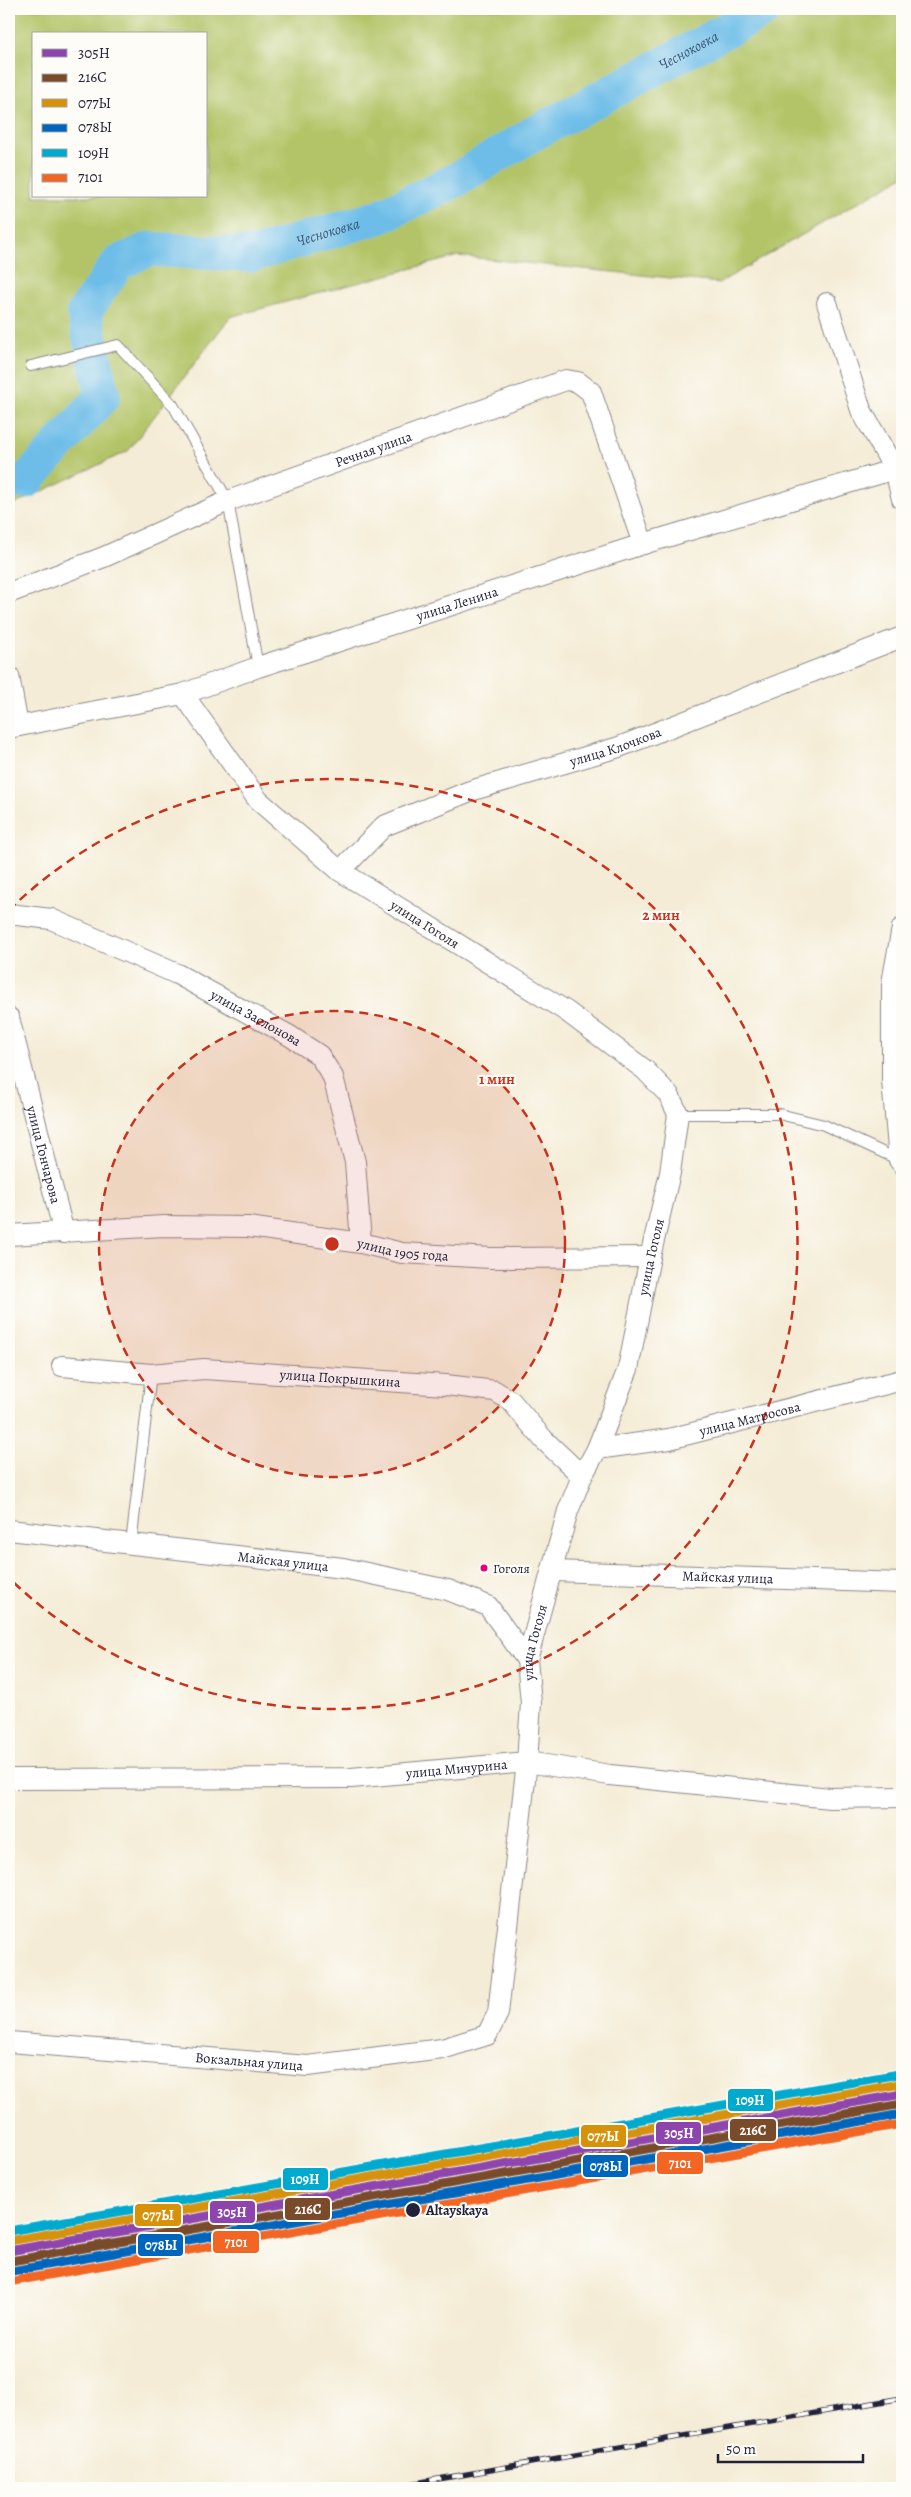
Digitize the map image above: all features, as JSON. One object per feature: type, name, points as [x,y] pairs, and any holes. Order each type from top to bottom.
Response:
[{"type":"street","points":[[827,303],[861,410],[899,469],[902,499]]},
{"type":"street","name":"Речная улица","points":[[9,593],[104,557],[228,501],[566,380],[578,382],[591,392],[643,544]]},
{"type":"street","name":"улица Ленина","points":[[14,727],[183,694],[258,666],[643,544],[899,469]]},
{"type":"street","name":"улица Клочкова","points":[[340,871],[384,826],[470,790],[619,747],[902,637]]},
{"type":"street","points":[[9,676],[14,727]]},
{"type":"street","name":"улица Гоголя","points":[[183,694],[258,800],[340,871],[566,1011],[645,1070],[669,1095],[678,1114],[670,1173],[650,1256],[628,1369],[597,1449],[582,1476],[568,1511],[527,1660],[531,1703],[527,1762],[498,2013],[487,2035]]},
{"type":"street","name":"улица Заслонова","points":[[9,914],[51,919],[177,974],[290,1036],[319,1055],[333,1077],[355,1162],[361,1244]]},
{"type":"street","points":[[900,1162],[892,1080],[892,983],[902,928]]},
{"type":"street","name":"улица Гончарова","points":[[9,1018],[64,1233]]},
{"type":"street","name":"улица 1905 года","points":[[9,1235],[164,1226],[248,1227],[361,1244],[402,1253],[491,1258],[650,1256]]},
{"type":"street","name":"улица Покрышкина","points":[[62,1366],[151,1374],[204,1369],[436,1385],[495,1391],[511,1401],[544,1440],[582,1476]]},
{"type":"street","name":"улица Матросова","points":[[597,1449],[669,1439],[902,1380]]},
{"type":"street","name":"Майская улица","points":[[9,1530],[343,1568],[448,1590],[488,1606],[527,1660]]},
{"type":"street","name":"Майская улица","points":[[553,1571],[902,1583]]},
{"type":"street","name":"улица Мичурина","points":[[9,1779],[351,1778],[527,1762],[610,1775],[830,1798],[902,1797]]},
{"type":"street","name":"Вокзальная улица","points":[[9,2042],[308,2066],[442,2049],[487,2035]]},
{"type":"lane","points":[[31,366],[118,344],[172,405],[228,501],[258,666]]},
{"type":"lane","points":[[678,1114],[778,1114],[824,1125],[900,1162]]},
{"type":"lane","points":[[132,1544],[151,1374]]},
{"type":"green space","points":[[9,9],[902,9],[902,177],[719,283],[458,256],[230,317],[128,451],[9,507]]},
{"type":"waterway","name":"Чесноковка","points":[[9,482],[26,481],[103,396],[84,312],[118,263],[149,249],[251,255],[379,217],[456,180],[531,135],[766,9]]},
{"type":"railway","points":[[387,2488],[902,2398]]},
{"type":"transit line","name":"109Н","points":[[9,2231],[899,2074]]},
{"type":"transit line","name":"077Ы","points":[[9,2241],[900,2084]]},
{"type":"transit line","name":"305Н","points":[[9,2251],[902,2094]]},
{"type":"transit line","name":"216С","points":[[11,2261],[902,2104]]},
{"type":"transit line","name":"078Ы","points":[[12,2271],[902,2114]]},
{"type":"transit line","name":"7101","points":[[14,2281],[902,2124]]},
{"type":"place","name":"Гоголя","points":[[484,1568]]},
{"type":"place","name":"Altayskaya","points":[[413,2210]]}]
